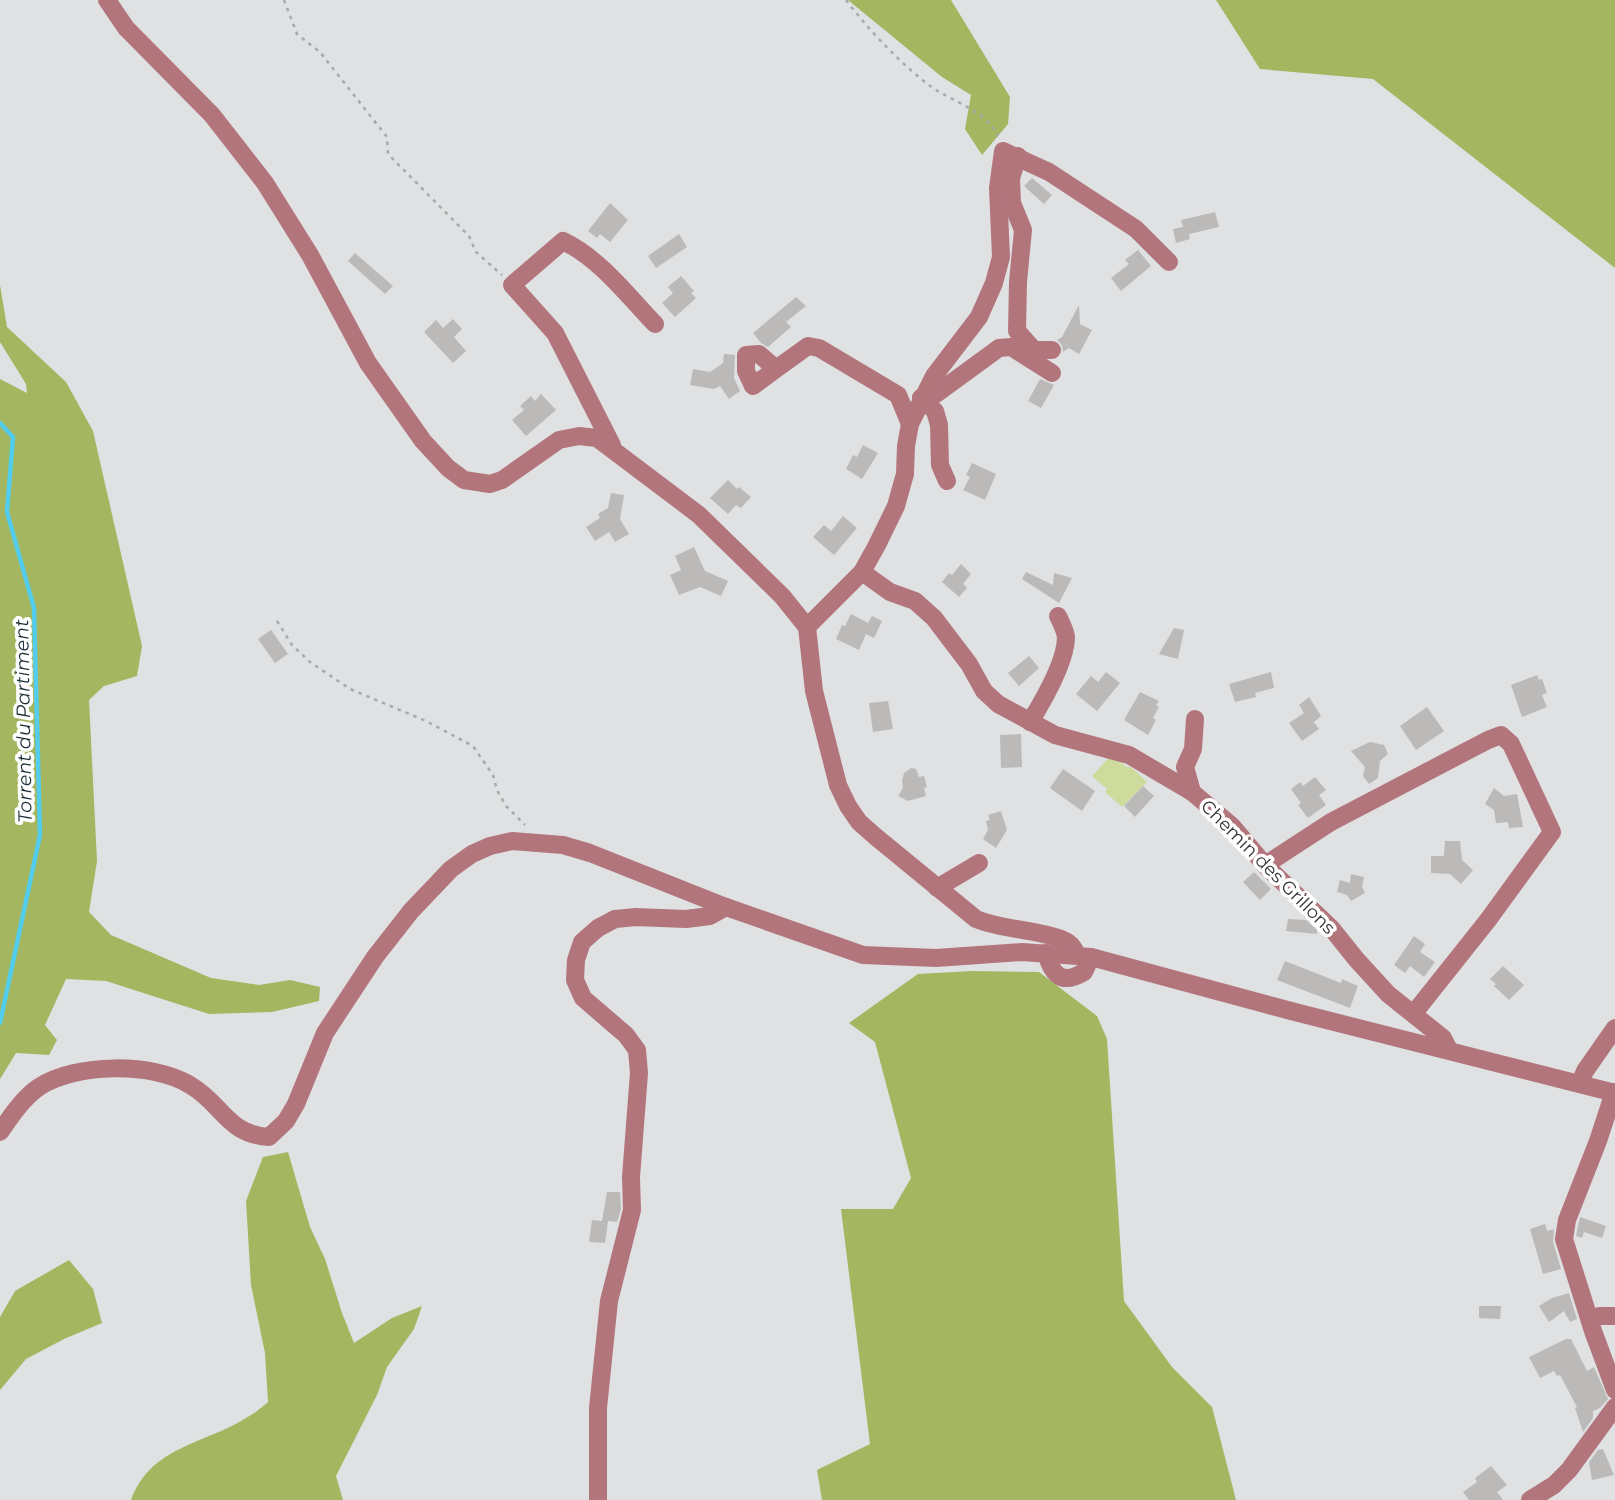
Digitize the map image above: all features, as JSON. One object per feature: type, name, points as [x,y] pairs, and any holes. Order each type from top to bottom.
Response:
[{"type":"street","points":[[107,0],[126,28],[212,115],[265,183],[310,254],[368,363],[423,441],[448,468],[464,480],[490,484],[502,480],[559,440],[579,436],[597,438],[699,515],[782,596],[807,627],[814,691],[838,785],[859,822],[976,919],[994,926],[1063,940],[1083,956],[1084,972],[1068,979],[1059,977],[1050,967],[1046,953]]},
{"type":"street","points":[[807,627],[862,572],[896,506],[905,474],[910,424],[921,398],[934,376],[979,317],[994,283],[1001,257],[998,188],[1010,154]]},
{"type":"street","points":[[1010,154],[1049,172],[1136,229],[1169,262]]},
{"type":"street","points":[[1010,154],[1012,203],[1023,230],[1017,331],[1024,342],[1034,350],[1052,351]]},
{"type":"street","points":[[613,449],[555,333],[512,285],[563,241],[578,248],[588,257],[655,324]]},
{"type":"street","points":[[776,369],[808,346],[819,348],[898,395],[910,424]]},
{"type":"street","points":[[921,398],[936,394],[999,348],[1010,347],[1052,373]]},
{"type":"street","points":[[921,398],[935,411],[939,425],[940,465],[947,481]]},
{"type":"street","name":"Chemin des Grillons","points":[[862,572],[890,592],[915,601],[934,618],[969,664],[984,691],[998,704],[1055,735],[1129,755],[1192,792],[1232,826],[1265,865],[1332,929],[1388,994],[1443,1038],[1449,1050]]},
{"type":"street","points":[[1030,722],[1058,670],[1066,636],[1058,616]]},
{"type":"street","points":[[1192,792],[1185,767],[1193,749],[1195,719]]},
{"type":"street","points":[[1265,865],[1331,822],[1477,746],[1501,735],[1511,744],[1552,832],[1458,959],[1414,1013]]},
{"type":"street","points":[[0,1132],[23,1102],[39,1087],[62,1077],[86,1072],[131,1069],[167,1074],[190,1084],[207,1097],[236,1127],[251,1135],[269,1137],[286,1121],[325,1033],[356,984],[429,890],[451,869],[472,854],[490,846],[512,841],[563,845],[863,955],[936,958],[1046,953],[1083,956],[1615,1092],[1564,1231],[1564,1239],[1615,1390]]},
{"type":"street","points":[[937,888],[979,863]]},
{"type":"street","points":[[598,1500],[598,1408],[609,1301],[632,1210],[631,1177],[639,1073],[637,1051],[626,1035],[583,998],[575,980],[576,960],[582,942],[598,928],[615,919],[685,919],[710,916],[726,907]]},
{"type":"street","points":[[1580,1083],[1585,1071],[1615,1028]]},
{"type":"street","points":[[1590,1320],[1600,1316],[1615,1316]]},
{"type":"street","points":[[1530,1500],[1556,1492],[1615,1407]]},
{"type":"path","points":[[284,0],[297,34],[320,51],[387,137],[388,153],[469,236],[477,252],[512,285]]},
{"type":"path","points":[[846,0],[873,33],[927,85],[980,116],[996,132],[1010,154]]},
{"type":"path","points":[[277,621],[292,645],[310,662],[350,689],[426,721],[473,746],[487,763],[506,806],[537,841]]},
{"type":"green space","points":[[848,0],[951,0],[1010,97],[1008,124],[982,155],[965,129],[971,95],[942,77]]},
{"type":"green space","points":[[1216,0],[1615,0],[1615,268],[1373,79],[1260,69]]},
{"type":"green space","points":[[0,285],[7,327],[66,382],[93,431],[142,646],[137,676],[104,686],[89,700],[97,861],[89,912],[111,935],[211,978],[259,985],[290,980],[320,987],[319,1001],[272,1012],[209,1014],[106,981],[66,979],[45,1025],[57,1040],[49,1055],[16,1053],[0,1079],[0,379],[27,393],[26,384],[0,342]]},
{"type":"green space","points":[[1112,754],[1147,782],[1122,807],[1092,776]]},
{"type":"green space","points":[[972,971],[1039,972],[1097,1016],[1107,1039],[1124,1301],[1172,1367],[1212,1407],[1236,1500],[822,1500],[817,1470],[870,1444],[841,1209],[893,1209],[911,1178],[875,1042],[849,1023],[918,974]]},
{"type":"green space","points":[[288,1152],[310,1227],[325,1259],[354,1343],[392,1318],[422,1306],[414,1329],[387,1367],[377,1395],[336,1476],[343,1500],[131,1500],[151,1468],[165,1457],[230,1427],[268,1402],[265,1353],[251,1285],[246,1201],[263,1157]]},
{"type":"green space","points":[[69,1260],[93,1289],[102,1323],[26,1359],[0,1390],[0,1317],[15,1291]]},
{"type":"building","points":[[1032,178],[1052,195],[1044,204],[1024,186]]},
{"type":"building","points":[[610,203],[628,220],[610,242],[600,234],[597,238],[588,231]]},
{"type":"building","points":[[1215,212],[1219,227],[1189,234],[1190,239],[1176,243],[1173,229],[1183,227],[1181,220]]},
{"type":"building","points":[[679,234],[687,247],[656,268],[648,256]]},
{"type":"building","points":[[1138,250],[1151,266],[1121,291],[1111,278],[1129,264],[1125,260]]},
{"type":"building","points":[[355,253],[393,286],[385,294],[348,261]]},
{"type":"building","points":[[681,276],[694,291],[691,293],[696,298],[675,317],[662,303],[673,293],[668,287]]},
{"type":"building","points":[[796,297],[806,306],[786,322],[791,327],[768,347],[761,343],[753,333]]},
{"type":"building","points":[[1079,305],[1080,324],[1092,330],[1079,354],[1069,348],[1063,352],[1062,345],[1057,340],[1062,337]]},
{"type":"building","points":[[453,319],[462,329],[454,337],[466,351],[453,363],[424,332],[436,320],[443,328]]},
{"type":"building","points":[[724,354],[735,355],[734,378],[740,391],[729,399],[720,386],[714,389],[690,385],[693,369],[710,372],[723,363]]},
{"type":"building","points":[[1040,379],[1054,385],[1041,408],[1028,401]]},
{"type":"building","points":[[541,394],[556,410],[526,436],[512,420],[524,410],[520,406],[531,396],[535,401]]},
{"type":"building","points":[[863,445],[878,453],[862,479],[846,469],[853,455],[857,457]]},
{"type":"building","points":[[972,463],[996,474],[985,500],[963,490],[970,477],[966,475]]},
{"type":"building","points":[[728,480],[751,497],[741,508],[736,505],[728,514],[710,498]]},
{"type":"building","points":[[611,493],[624,495],[620,519],[629,534],[615,542],[609,532],[595,541],[586,527],[600,518],[598,514],[608,508]]},
{"type":"building","points":[[843,516],[857,528],[834,555],[813,537],[824,525],[831,531]]},
{"type":"building","points":[[694,547],[705,571],[728,581],[721,596],[700,587],[679,595],[670,575],[681,570],[675,556]]},
{"type":"building","points":[[961,564],[971,574],[963,584],[967,588],[959,597],[942,582]]},
{"type":"building","points":[[1026,572],[1053,585],[1054,573],[1072,578],[1059,603],[1022,579]]},
{"type":"building","points":[[851,614],[868,623],[872,616],[882,621],[874,638],[866,634],[859,650],[836,639]]},
{"type":"building","points":[[1174,628],[1184,630],[1178,659],[1159,654]]},
{"type":"building","points":[[271,630],[288,654],[275,663],[258,639]]},
{"type":"building","points":[[1029,656],[1039,668],[1019,686],[1008,673]]},
{"type":"building","points":[[1106,672],[1120,683],[1097,711],[1076,694],[1091,676],[1098,682]]},
{"type":"building","points":[[1271,672],[1274,688],[1255,693],[1256,697],[1235,702],[1229,684]]},
{"type":"building","points":[[1537,675],[1539,680],[1542,679],[1547,693],[1542,695],[1547,707],[1522,717],[1511,685]]},
{"type":"building","points":[[1140,692],[1159,701],[1153,718],[1156,720],[1148,735],[1124,720]]},
{"type":"building","points":[[1309,697],[1321,716],[1314,722],[1319,729],[1302,741],[1289,723],[1304,713],[1299,705]]},
{"type":"building","points":[[888,701],[893,729],[873,732],[869,703]]},
{"type":"building","points":[[1427,707],[1444,731],[1416,750],[1400,726]]},
{"type":"building","points":[[1021,734],[1022,767],[1001,768],[1000,735]]},
{"type":"building","points":[[1370,742],[1384,745],[1388,754],[1380,761],[1378,778],[1369,784],[1363,776],[1365,767],[1351,751]]},
{"type":"building","points":[[911,768],[916,769],[919,777],[924,776],[927,787],[924,788],[926,796],[908,801],[898,796],[903,788],[904,773]]},
{"type":"building","points":[[1063,769],[1095,791],[1082,811],[1050,788]]},
{"type":"building","points":[[1315,777],[1326,790],[1319,795],[1326,805],[1308,818],[1291,789],[1300,782],[1303,786]]},
{"type":"building","points":[[1143,786],[1154,796],[1135,817],[1124,806]]},
{"type":"building","points":[[1494,788],[1504,796],[1517,794],[1523,827],[1509,828],[1508,822],[1496,823],[1494,810],[1485,804]]},
{"type":"building","points":[[1001,811],[1007,830],[996,848],[983,839],[988,830],[988,815]]},
{"type":"building","points":[[1445,841],[1460,841],[1462,860],[1473,870],[1461,884],[1450,874],[1431,873],[1431,856],[1444,856]]},
{"type":"building","points":[[1254,872],[1271,889],[1260,900],[1243,882]]},
{"type":"building","points":[[1351,874],[1364,877],[1362,887],[1365,893],[1351,901],[1347,895],[1337,892],[1340,880],[1350,883]]},
{"type":"building","points":[[1288,919],[1306,920],[1317,930],[1317,934],[1286,931]]},
{"type":"building","points":[[1414,936],[1425,944],[1420,952],[1435,962],[1424,977],[1410,966],[1405,973],[1394,965]]},
{"type":"building","points":[[1285,961],[1341,983],[1342,979],[1358,986],[1350,1008],[1277,980]]},
{"type":"building","points":[[1503,966],[1524,985],[1509,1000],[1490,979]]},
{"type":"building","points":[[607,1192],[620,1192],[621,1209],[617,1222],[608,1221],[605,1243],[589,1242],[592,1220],[602,1221]]},
{"type":"building","points":[[1580,1217],[1606,1226],[1602,1238],[1584,1232],[1582,1238],[1576,1236]]},
{"type":"building","points":[[1545,1224],[1547,1231],[1554,1229],[1553,1242],[1561,1269],[1543,1274],[1530,1229]]},
{"type":"building","points":[[1569,1293],[1577,1319],[1570,1322],[1564,1311],[1549,1322],[1539,1306],[1552,1298]]},
{"type":"building","points":[[1479,1306],[1501,1306],[1500,1319],[1479,1318]]},
{"type":"building","points":[[1571,1339],[1587,1371],[1594,1367],[1608,1399],[1593,1411],[1593,1418],[1583,1432],[1575,1408],[1577,1407],[1560,1375],[1557,1376],[1554,1371],[1540,1378],[1529,1357]]},
{"type":"building","points":[[1603,1449],[1614,1475],[1592,1480],[1589,1462],[1598,1450]]},
{"type":"building","points":[[1491,1466],[1507,1485],[1497,1492],[1503,1500],[1469,1500],[1463,1492],[1477,1482],[1475,1478]]},
{"type":"waterway","name":"Torrent du Partiment","points":[[0,423],[13,437],[7,512],[34,608],[40,835],[0,1023]]}]
